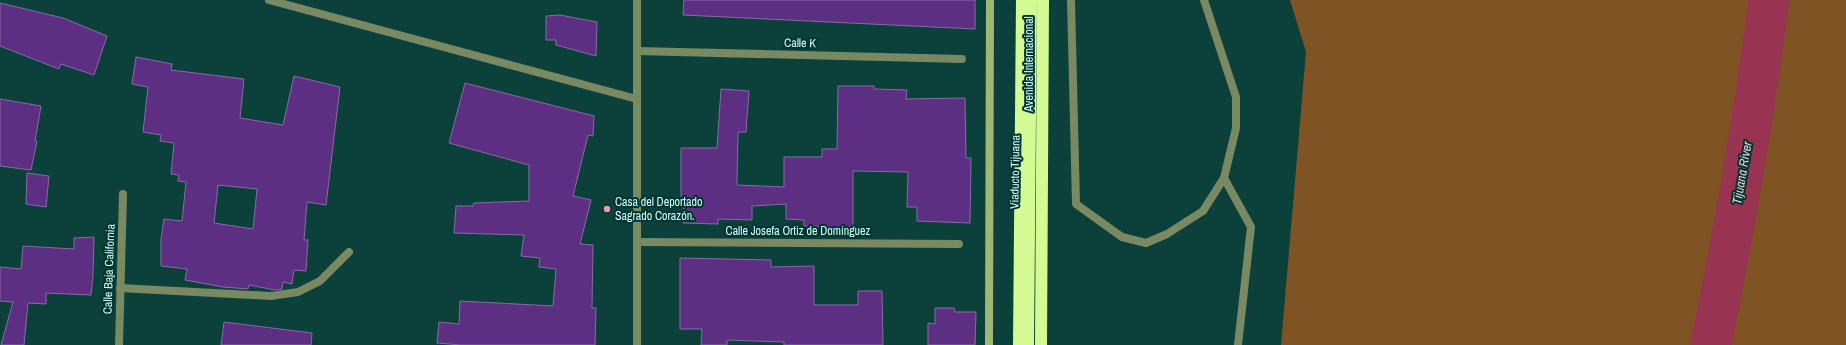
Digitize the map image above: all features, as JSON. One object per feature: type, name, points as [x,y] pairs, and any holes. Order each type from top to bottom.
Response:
[{"type":"highway","name":"Avenida Internacional","points":[[1013,345],[1015,0]]},
{"type":"highway","name":"Viaducto Tijuana","points":[[1019,345],[1022,0]]},
{"type":"highway","name":"Viaducto Tijuana","points":[[1028,345],[1031,0]]},
{"type":"highway","name":"Avenida Internacional","points":[[1041,345],[1043,0]]},
{"type":"main road","points":[[989,345],[990,0]]},
{"type":"street","points":[[269,0],[637,99]]},
{"type":"street","points":[[637,0],[637,345]]},
{"type":"street","points":[[1071,0],[1076,204],[1122,237],[1146,243],[1167,234],[1203,210],[1224,178],[1236,128],[1236,97],[1204,0]]},
{"type":"street","name":"Calle K","points":[[637,51],[962,59]]},
{"type":"street","points":[[1224,178],[1251,227],[1238,345]]},
{"type":"street","name":"Calle Baja California","points":[[119,345],[123,194]]},
{"type":"street","name":"Calle Josefa Ortiz de Domínguez","points":[[637,242],[959,244]]},
{"type":"street","points":[[120,288],[271,296],[298,292],[320,281],[349,252]]},
{"type":"shaded area","points":[[1290,0],[1846,0],[1846,345],[1281,345],[1306,52]]},
{"type":"building","points":[[684,0],[975,0],[975,29],[683,15]]},
{"type":"building","points":[[0,3],[63,18],[107,36],[94,75],[61,64],[59,69],[0,46]]},
{"type":"building","points":[[560,15],[597,22],[596,56],[556,45],[556,40],[546,40],[546,16]]},
{"type":"building","points":[[136,57],[172,64],[171,70],[244,79],[240,118],[283,125],[294,76],[340,87],[326,205],[307,202],[304,240],[308,240],[306,271],[294,270],[292,284],[283,282],[282,289],[275,290],[249,285],[248,289],[223,287],[185,280],[187,269],[161,266],[161,239],[164,219],[182,221],[186,182],[178,181],[179,175],[171,174],[174,143],[160,141],[161,135],[143,132],[148,87],[132,84]],"holes":[[[218,185],[257,189],[253,229],[214,223]]]},
{"type":"building","points":[[465,83],[594,116],[593,136],[588,135],[573,196],[591,200],[580,244],[593,245],[592,308],[596,308],[595,345],[461,345],[437,343],[439,322],[459,324],[460,301],[553,306],[556,269],[539,267],[540,258],[521,256],[524,235],[454,233],[456,206],[473,206],[474,203],[529,201],[529,165],[449,143]]},
{"type":"building","points":[[838,86],[874,86],[874,89],[907,90],[906,99],[965,98],[966,158],[971,158],[970,223],[917,221],[917,207],[907,207],[908,172],[853,171],[853,227],[804,226],[804,220],[786,219],[786,204],[752,206],[752,220],[718,219],[718,224],[683,223],[684,198],[681,198],[681,148],[717,148],[721,89],[749,91],[746,132],[738,132],[737,185],[784,187],[784,157],[822,157],[822,149],[837,149]]},
{"type":"building","points":[[0,99],[41,106],[35,141],[37,141],[31,170],[0,166]]},
{"type":"building","points":[[27,173],[49,176],[46,207],[26,204]]},
{"type":"building","points":[[94,237],[91,295],[46,293],[46,304],[28,303],[24,345],[1,345],[13,302],[0,301],[0,267],[21,269],[23,246],[74,249],[74,238]]},
{"type":"building","points":[[680,258],[771,260],[771,267],[814,266],[814,305],[858,305],[858,291],[882,291],[883,345],[784,345],[784,342],[727,340],[727,345],[701,345],[702,329],[680,329]]},
{"type":"building","points":[[935,308],[954,308],[955,312],[976,312],[975,345],[928,345],[928,323],[935,324]]},
{"type":"building","points":[[224,322],[312,333],[311,345],[221,345]]},
{"type":"waterway","name":"Tijuana River","points":[[1711,345],[1743,173],[1769,0]]},
{"type":"place","name":"Casa del Deportado Sagrado Corazón.","points":[[607,209]]}]
